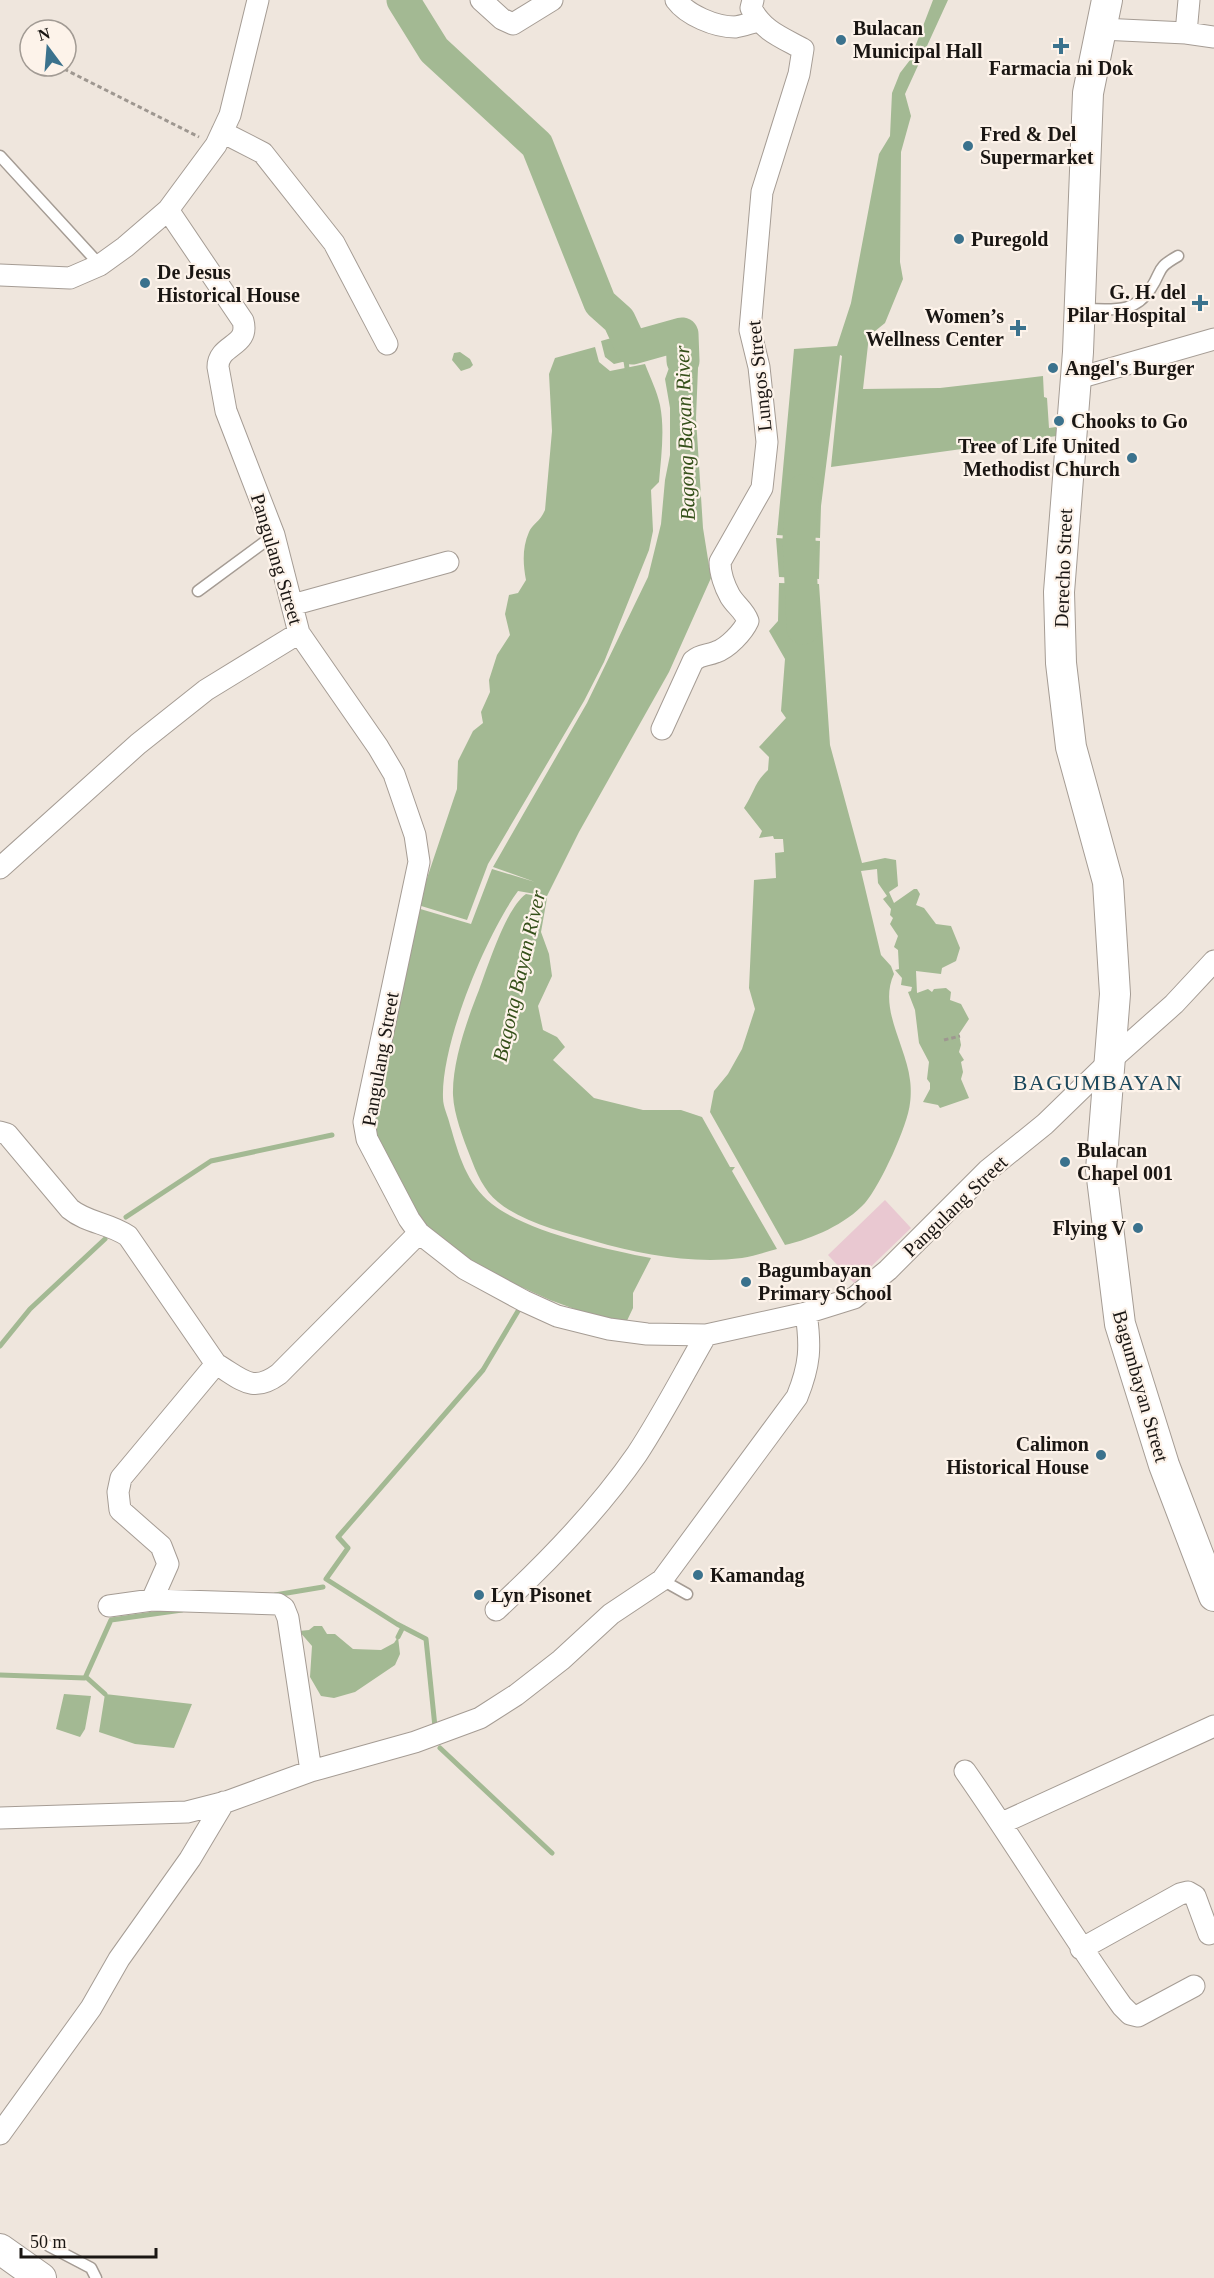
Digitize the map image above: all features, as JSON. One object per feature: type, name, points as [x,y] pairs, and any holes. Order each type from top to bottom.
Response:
[{"type":"main road","name":"Derecho Street","points":[[1104,14],[1088,93],[1076,379],[1059,592],[1061,663],[1071,747],[1108,882],[1115,994],[1111,1060]]},
{"type":"main road","name":"Bagumbayan Street","points":[[1111,1060],[1101,1170],[1120,1324],[1164,1465],[1214,1596]]},
{"type":"main road","points":[[0,2249],[41,2278]]},
{"type":"street","points":[[0,275],[70,278],[99,265],[125,247],[168,210],[219,139],[230,115],[258,0]]},
{"type":"street","points":[[481,0],[502,19],[513,24],[552,0]]},
{"type":"street","points":[[676,0],[682,9],[712,23],[734,27],[758,21],[751,8],[753,0]]},
{"type":"street","points":[[1186,33],[1188,4]]},
{"type":"street","points":[[1104,14],[1186,33],[1214,37]]},
{"type":"street","name":"Lungos Street","points":[[662,729],[693,661],[700,655],[717,652],[737,637],[748,621],[745,612],[731,597],[720,569],[720,562],[762,488],[767,442],[759,367],[750,330],[762,192],[799,74],[803,49],[769,30],[758,21]]},
{"type":"street","points":[[219,139],[263,153],[334,243],[387,344]]},
{"type":"street","name":"Pangulang Street","points":[[168,210],[243,321],[245,329],[242,338],[222,354],[218,360],[218,367],[226,411],[274,535],[299,633],[378,747],[394,774],[415,835],[419,862],[364,1122],[367,1139],[409,1219],[419,1233],[465,1269],[557,1316],[609,1329],[647,1335],[706,1335],[806,1313],[854,1298],[888,1270],[988,1170],[1045,1124],[1111,1060],[1174,1004],[1214,961]]},
{"type":"street","points":[[1076,379],[1214,339]]},
{"type":"street","points":[[292,605],[448,562]]},
{"type":"street","points":[[0,868],[138,744],[206,690],[299,633]]},
{"type":"street","points":[[0,1132],[7,1134],[70,1209],[80,1217],[116,1228],[128,1236],[216,1364],[250,1384],[266,1384],[279,1374],[419,1233]]},
{"type":"street","points":[[0,1818],[187,1812],[224,1802],[311,1771],[415,1742],[480,1718],[516,1695],[561,1660],[611,1614],[662,1580],[796,1397],[804,1378],[810,1342],[806,1313]]},
{"type":"street","points":[[496,1611],[551,1557],[609,1491],[637,1454],[706,1335]]},
{"type":"street","points":[[152,1600],[168,1564],[161,1546],[120,1510],[118,1492],[121,1478],[216,1364]]},
{"type":"street","points":[[109,1606],[152,1600],[278,1604],[284,1608],[288,1618],[311,1771]]},
{"type":"street","points":[[1002,1823],[1214,1726]]},
{"type":"street","points":[[964,1771],[1002,1823],[1081,1949],[1130,2014],[1138,2016],[1194,1986]]},
{"type":"street","points":[[0,2134],[91,2008],[119,1959],[190,1859],[224,1802]]},
{"type":"street","points":[[1081,1949],[1180,1893],[1188,1892],[1195,1896],[1209,1934]]},
{"type":"lane","points":[[0,156],[99,265]]},
{"type":"lane","points":[[1079,309],[1129,308],[1140,302],[1152,287],[1158,271],[1178,256]]},
{"type":"lane","points":[[198,591],[274,535]]},
{"type":"lane","points":[[662,1580],[687,1594]]},
{"type":"lane","points":[[49,2246],[90,2268],[94,2271],[96,2278]]},
{"type":"path","points":[[78,75],[219,139]]},
{"type":"path","points":[[945,1040],[960,1036]]},
{"type":"shaded area","points":[[885,1200],[911,1228],[854,1283],[828,1255]]},
{"type":"water","points":[[933,0],[948,0],[905,94],[911,116],[901,152],[900,262],[903,279],[885,323],[869,336],[863,389],[940,388],[1043,376],[1049,428],[1063,426],[1064,435],[831,467],[842,356],[840,355],[821,506],[820,538],[777,535],[794,349],[837,346],[851,303],[879,154],[890,136],[892,93],[900,73],[910,60]]},
{"type":"water","points":[[676,324],[684,327],[687,355],[698,368],[696,418],[703,528],[711,578],[669,672],[579,832],[547,896],[518,891],[492,934],[457,1020],[444,1075],[443,1098],[460,1158],[476,1187],[492,1204],[507,1214],[546,1231],[612,1250],[651,1258],[633,1293],[633,1308],[624,1327],[550,1300],[462,1260],[412,1211],[366,1128],[417,908],[471,924],[492,869],[535,882],[493,867],[587,703],[648,577],[661,524],[670,455],[670,408],[665,379],[678,343],[667,339],[668,325]]},
{"type":"water","points":[[636,331],[648,345],[643,357],[614,364],[605,357],[601,341]]},
{"type":"water","points":[[595,347],[599,362],[610,371],[645,364],[659,400],[662,453],[659,482],[651,490],[653,531],[649,550],[604,662],[584,701],[488,864],[467,920],[418,905],[457,789],[458,761],[473,731],[483,723],[481,712],[490,692],[489,680],[497,655],[510,635],[505,614],[509,595],[518,593],[526,580],[525,544],[530,529],[545,510],[552,431],[549,374],[555,358]]},
{"type":"water","points":[[460,352],[470,359],[473,365],[461,371],[452,360],[454,353]]},
{"type":"water","points":[[776,538],[820,541],[819,579],[779,577]]},
{"type":"water","points":[[779,583],[819,584],[830,745],[862,863],[885,858],[896,860],[898,886],[889,892],[894,903],[917,889],[920,894],[916,905],[924,908],[936,924],[951,926],[960,948],[956,961],[942,968],[941,974],[916,971],[917,993],[928,989],[932,992],[934,989],[946,988],[951,992],[950,1000],[961,1004],[969,1019],[959,1034],[961,1045],[959,1052],[964,1060],[961,1062],[963,1072],[961,1079],[969,1098],[940,1108],[938,1105],[923,1102],[930,1089],[927,1079],[929,1062],[919,1043],[915,1010],[908,992],[912,987],[901,985],[902,978],[895,970],[899,969],[898,950],[894,947],[898,936],[890,924],[893,918],[890,915],[891,909],[883,899],[887,896],[878,883],[877,869],[861,871],[881,955],[891,966],[894,974],[889,1000],[894,1027],[908,1067],[911,1097],[908,1113],[885,1170],[865,1203],[848,1218],[828,1230],[785,1245],[710,1112],[714,1091],[728,1074],[742,1049],[755,1009],[749,988],[754,880],[776,878],[775,853],[784,852],[783,839],[774,839],[773,836],[759,838],[762,831],[744,808],[757,784],[768,770],[769,757],[759,747],[786,718],[781,711],[785,659],[769,631],[778,621]]},
{"type":"water","points":[[526,894],[547,898],[541,932],[549,954],[552,976],[538,1006],[543,1030],[557,1037],[565,1047],[553,1060],[594,1098],[643,1110],[681,1110],[702,1117],[730,1167],[735,1167],[732,1171],[777,1249],[724,1260],[686,1259],[630,1250],[570,1234],[519,1216],[493,1198],[485,1187],[472,1162],[457,1118],[453,1083],[465,1028],[498,938],[511,912]]},
{"type":"water","points":[[314,1626],[322,1626],[327,1634],[335,1634],[353,1649],[381,1650],[394,1643],[398,1637],[400,1654],[395,1665],[355,1692],[334,1698],[321,1696],[310,1677],[312,1646],[299,1631],[309,1630]]},
{"type":"water","points":[[64,1694],[91,1696],[85,1729],[80,1737],[56,1729]]},
{"type":"water","points":[[105,1694],[192,1704],[174,1748],[135,1744],[99,1732]]},
{"type":"waterway","name":"Bagong Bayan River","points":[[403,0],[434,50],[537,145],[600,303],[619,320],[632,348],[682,334],[683,361]]},
{"type":"waterway","points":[[627,368],[626,361],[629,355]]},
{"type":"waterway","name":"Bagong Bayan River","points":[[803,491],[799,539],[803,628]]},
{"type":"waterway","points":[[126,1217],[211,1161],[332,1135]]},
{"type":"waterway","points":[[0,1346],[30,1309],[105,1239]]},
{"type":"waterway","points":[[435,1727],[426,1639],[397,1624],[326,1579],[348,1548],[338,1537],[483,1370],[521,1306]]},
{"type":"waterway","points":[[275,1595],[323,1587]]},
{"type":"waterway","points":[[0,1675],[85,1678],[111,1620],[182,1610]]},
{"type":"waterway","points":[[398,1637],[403,1627]]},
{"type":"waterway","points":[[86,1677],[105,1694]]},
{"type":"waterway","points":[[440,1748],[552,1853]]},
{"type":"place","name":"Bulacan Municipal Hall","points":[[841,40]]},
{"type":"place","name":"Farmacia ni Dok","points":[[1061,46]]},
{"type":"place","name":"Fred & Del Supermarket","points":[[968,146]]},
{"type":"place","name":"Puregold","points":[[959,239]]},
{"type":"place","name":"De Jesus Historical House","points":[[145,283]]},
{"type":"place","name":"G. H. del Pilar Hospital","points":[[1200,303]]},
{"type":"place","name":"Women’s Wellness Center","points":[[1018,328]]},
{"type":"place","name":"Angel's Burger","points":[[1053,368]]},
{"type":"place","name":"Chooks to Go","points":[[1059,421]]},
{"type":"place","name":"Tree of Life United Methodist Church","points":[[1132,458]]},
{"type":"place","name":"Bulacan Chapel 001","points":[[1065,1162]]},
{"type":"place","name":"Flying V","points":[[1138,1228]]},
{"type":"place","name":"Bagumbayan Primary School","points":[[746,1282]]},
{"type":"place","name":"Calimon Historical House","points":[[1101,1455]]},
{"type":"place","name":"Kamandag","points":[[698,1575]]},
{"type":"place","name":"Lyn Pisonet","points":[[479,1595]]},
{"type":"district","name":"BAGUMBAYAN","points":[[1098,1082]]}]
